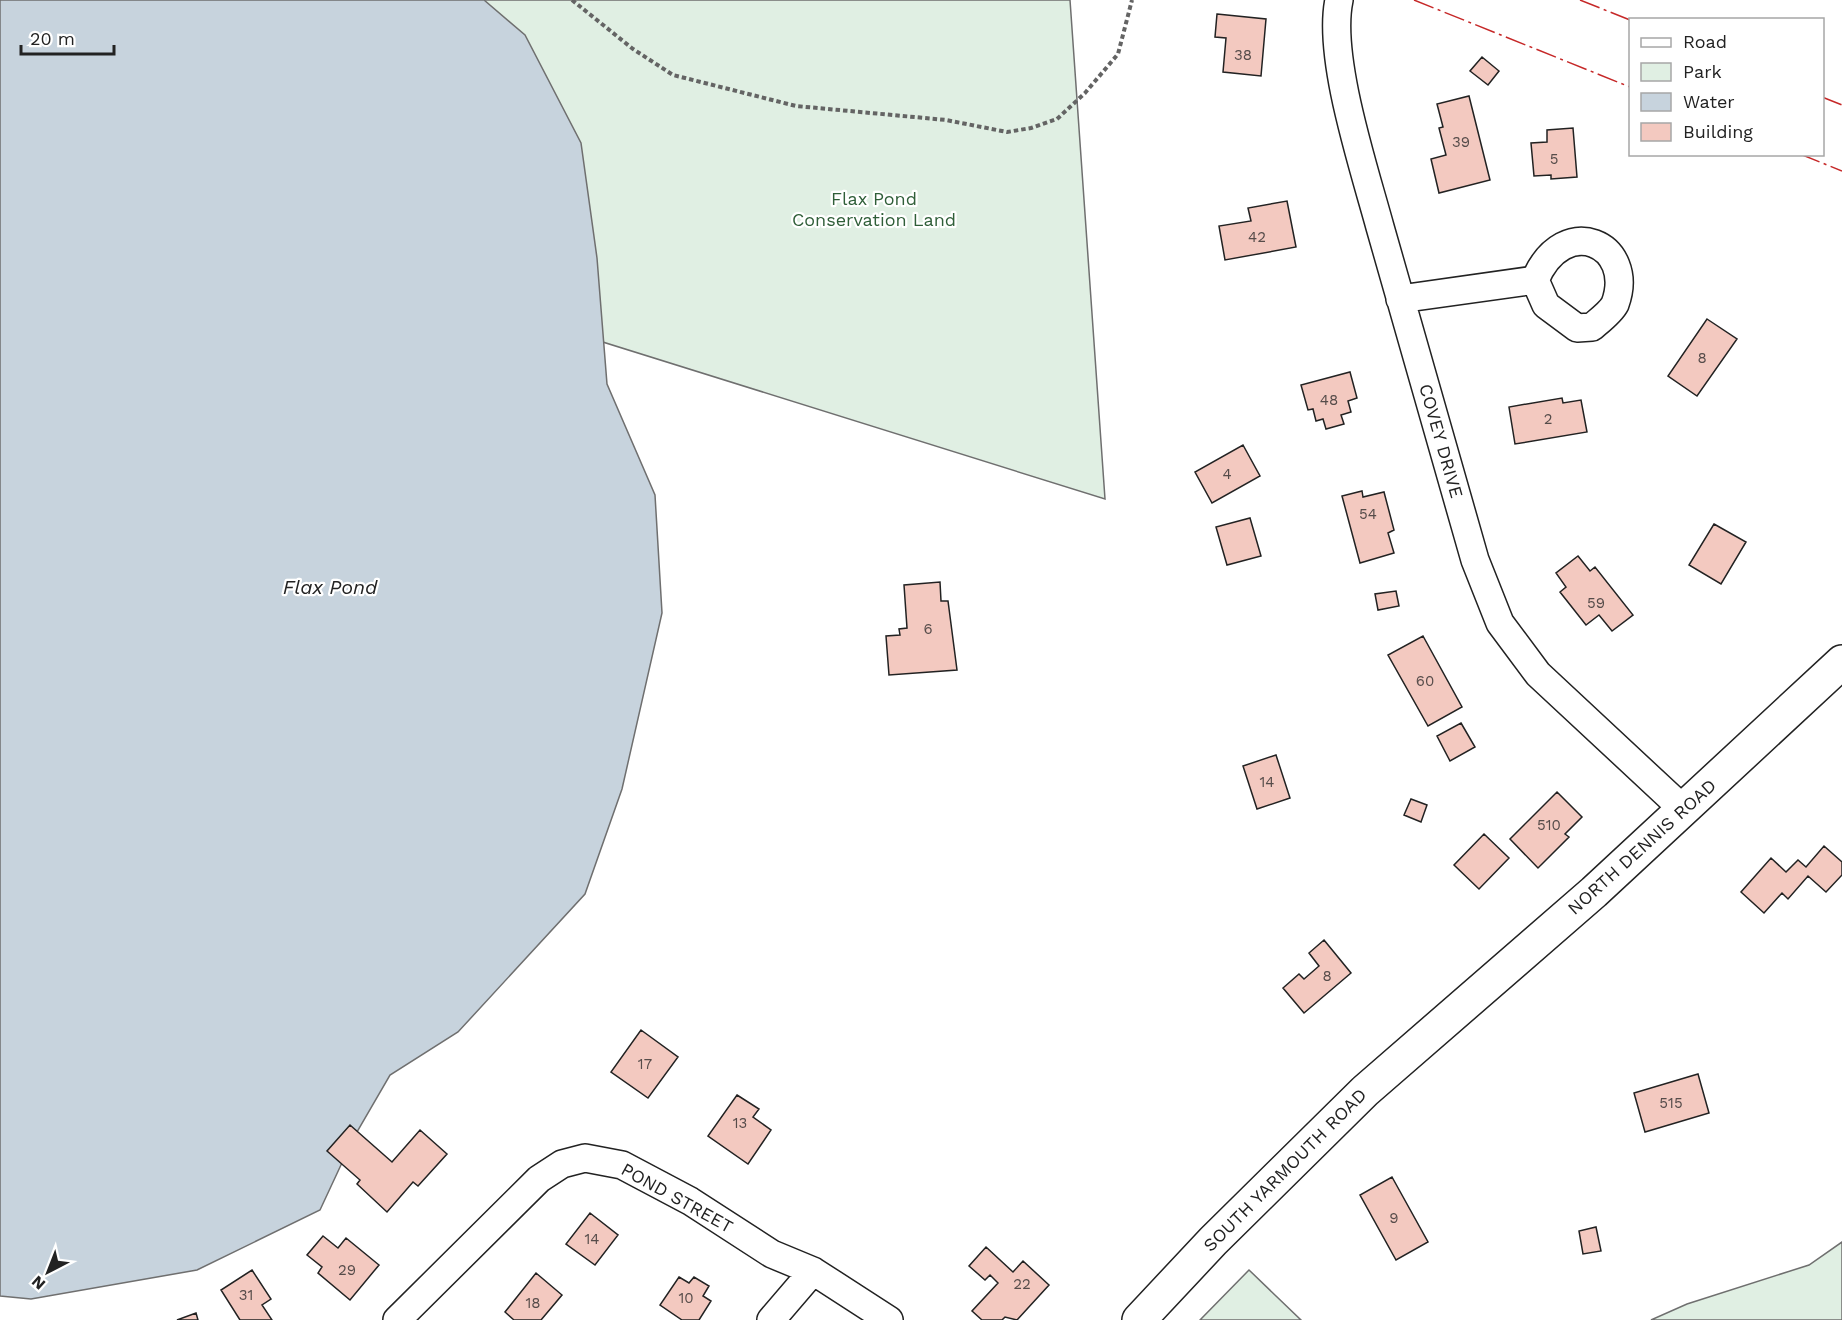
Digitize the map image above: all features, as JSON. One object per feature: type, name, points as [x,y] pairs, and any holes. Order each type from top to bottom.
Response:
[{"type":"main road","name":"NORTH DENNIS ROAD","points":[[1437,1026],[1594,892],[1842,662]]},
{"type":"main road","name":"SOUTH YARMOUTH ROAD","points":[[1139,1320],[1213,1240],[1365,1091],[1437,1026]]},
{"type":"street","name":"COVEY DRIVE","points":[[1339,0],[1336,13],[1337,50],[1362,160],[1475,560],[1500,623],[1538,674],[1684,810]]},
{"type":"street","points":[[1400,299],[1535,280]]},
{"type":"street","name":"POND STREET","points":[[397,1320],[539,1179],[562,1164],[585,1158],[622,1165],[690,1201],[772,1254],[813,1271],[889,1320]]},
{"type":"street","points":[[771,1320],[813,1271]]},
{"type":"path","points":[[572,0],[633,49],[673,75],[796,106],[946,120],[1007,132],[1031,128],[1057,118],[1085,93],[1118,54],[1132,0]]},
{"type":"green space","name":"Flax Pond Conservation Land","points":[[345,0],[1070,0],[1105,499],[542,323]]},
{"type":"green space","points":[[1842,1242],[1842,1320],[1651,1320],[1687,1304],[1809,1265]]},
{"type":"green space","points":[[1249,1270],[1301,1320],[1200,1320]]},
{"type":"water","name":"Flax Pond","points":[[0,0],[484,0],[525,35],[581,143],[597,258],[607,384],[655,495],[662,613],[622,789],[585,894],[458,1032],[390,1075],[354,1137],[320,1210],[197,1270],[31,1299],[0,1296]]},
{"type":"building","points":[[1217,14],[1266,19],[1261,76],[1223,72],[1226,38],[1215,37]]},
{"type":"building","points":[[1482,57],[1499,71],[1488,85],[1470,71]]},
{"type":"building","points":[[1469,96],[1490,180],[1439,193],[1431,159],[1446,155],[1439,128],[1443,127],[1437,104]]},
{"type":"building","points":[[1573,128],[1577,177],[1551,179],[1551,175],[1534,176],[1531,143],[1547,142],[1547,130]]},
{"type":"building","points":[[1287,201],[1296,247],[1225,260],[1219,226],[1251,221],[1248,208]]},
{"type":"building","points":[[1707,319],[1737,339],[1697,396],[1668,376]]},
{"type":"building","points":[[1350,372],[1357,398],[1348,401],[1351,412],[1341,415],[1344,424],[1326,429],[1323,419],[1316,421],[1313,409],[1308,410],[1301,385]]},
{"type":"building","points":[[1562,398],[1563,403],[1581,400],[1587,432],[1515,444],[1509,407]]},
{"type":"building","points":[[1243,445],[1260,476],[1212,503],[1195,472]]},
{"type":"building","points":[[1362,491],[1363,497],[1384,492],[1394,530],[1388,533],[1394,553],[1360,563],[1342,496]]},
{"type":"building","points":[[1250,518],[1261,556],[1227,565],[1216,527]]},
{"type":"building","points":[[1714,524],[1746,542],[1721,584],[1689,565]]},
{"type":"building","points":[[1578,556],[1590,571],[1595,567],[1633,615],[1612,631],[1599,615],[1586,625],[1560,592],[1566,587],[1556,573]]},
{"type":"building","points":[[940,582],[941,601],[948,601],[957,670],[889,675],[886,636],[900,635],[899,629],[907,628],[904,585]]},
{"type":"building","points":[[1396,591],[1399,606],[1378,610],[1375,594]]},
{"type":"building","points":[[1423,636],[1462,707],[1428,726],[1388,655]]},
{"type":"building","points":[[1461,723],[1475,747],[1450,761],[1437,736]]},
{"type":"building","points":[[1276,755],[1290,798],[1257,809],[1243,766]]},
{"type":"building","points":[[1557,792],[1582,817],[1565,834],[1569,837],[1538,868],[1510,839]]},
{"type":"building","points":[[1411,799],[1427,805],[1421,822],[1404,815]]},
{"type":"building","points":[[1484,834],[1509,858],[1479,889],[1454,865]]},
{"type":"building","points":[[1824,846],[1842,862],[1842,875],[1826,892],[1808,876],[1788,899],[1782,893],[1764,913],[1741,892],[1771,858],[1786,872],[1798,860],[1806,867]]},
{"type":"building","points":[[1324,940],[1351,973],[1304,1013],[1283,988],[1299,974],[1304,979],[1319,966],[1309,953]]},
{"type":"building","points":[[641,1030],[678,1057],[648,1098],[611,1072]]},
{"type":"building","points":[[1698,1074],[1709,1113],[1645,1132],[1634,1093]]},
{"type":"building","points":[[737,1095],[759,1109],[753,1117],[771,1130],[748,1164],[708,1136]]},
{"type":"building","points":[[350,1125],[392,1162],[420,1130],[447,1154],[418,1186],[413,1182],[387,1212],[357,1184],[360,1180],[327,1151]]},
{"type":"building","points":[[1392,1177],[1428,1242],[1396,1260],[1360,1195]]},
{"type":"building","points":[[590,1213],[618,1235],[595,1265],[566,1244]]},
{"type":"building","points":[[1596,1227],[1601,1251],[1583,1254],[1579,1231]]},
{"type":"building","points":[[323,1236],[338,1248],[346,1238],[379,1265],[350,1300],[318,1273],[322,1267],[307,1255]]},
{"type":"building","points":[[986,1247],[1013,1272],[1023,1261],[1049,1285],[1017,1320],[1005,1317],[1002,1320],[982,1320],[972,1311],[998,1283],[990,1275],[985,1280],[969,1266]]},
{"type":"building","points":[[252,1270],[271,1299],[262,1305],[272,1320],[240,1320],[221,1290]]},
{"type":"building","points":[[536,1273],[562,1295],[541,1320],[514,1320],[505,1312]]},
{"type":"building","points":[[679,1277],[689,1283],[694,1277],[709,1286],[703,1296],[711,1301],[699,1320],[682,1320],[660,1305]]},
{"type":"building","points":[[196,1313],[198,1320],[177,1320]]},
{"type":"power","points":[[1414,0],[1629,87]]},
{"type":"power","points":[[1580,0],[1629,20]]},
{"type":"power","points":[[1824,98],[1842,105]]},
{"type":"power","points":[[1805,156],[1842,171]]}]
